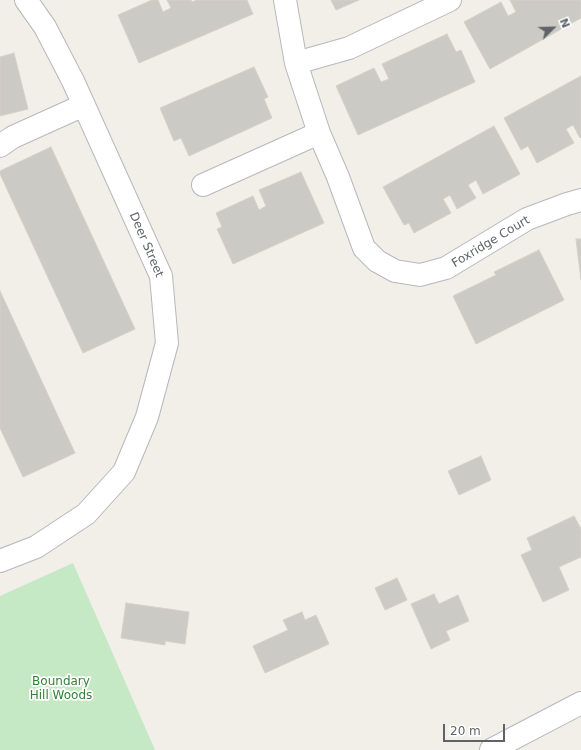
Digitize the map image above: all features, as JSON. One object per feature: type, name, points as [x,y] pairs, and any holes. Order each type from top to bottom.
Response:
[{"type":"street","name":"Deer Street","points":[[0,561],[36,547],[86,514],[124,472],[147,417],[167,343],[161,276],[73,81],[46,27],[26,0]]},
{"type":"street","name":"Foxridge Court","points":[[285,0],[296,63],[319,133],[338,177],[364,248],[377,261],[395,272],[420,274],[446,268],[527,219],[581,200]]},
{"type":"street","points":[[296,63],[349,48],[450,0]]},
{"type":"street","points":[[0,146],[14,137],[84,105]]},
{"type":"street","points":[[203,185],[319,133]]},
{"type":"street","points":[[491,750],[581,703]]},
{"type":"green space","name":"Boundary Hill Woods","points":[[73,563],[155,750],[0,750],[0,596]]},
{"type":"building","points":[[152,0],[158,0],[163,12],[171,8],[167,0],[191,0],[192,2],[197,0],[247,0],[253,14],[139,63],[118,15]]},
{"type":"building","points":[[331,0],[359,0],[336,10]]},
{"type":"building","points":[[510,0],[581,0],[581,18],[490,69],[464,22],[501,2],[508,16],[516,12]]},
{"type":"building","points":[[447,34],[456,52],[461,50],[475,82],[358,135],[336,86],[374,68],[381,82],[389,79],[382,64]]},
{"type":"building","points":[[14,53],[28,109],[0,116],[0,57]]},
{"type":"building","points":[[254,67],[268,97],[264,99],[272,118],[189,156],[181,138],[174,141],[160,108]]},
{"type":"building","points":[[581,76],[581,137],[580,138],[573,125],[566,129],[574,143],[537,163],[528,146],[521,150],[504,118]]},
{"type":"building","points":[[494,126],[520,174],[483,194],[476,180],[468,185],[476,198],[457,209],[450,195],[443,199],[451,213],[414,233],[409,223],[404,225],[383,187]]},
{"type":"building","points":[[51,147],[135,329],[83,353],[0,174],[0,171]]},
{"type":"building","points":[[301,172],[324,223],[233,264],[217,229],[222,227],[216,213],[253,196],[259,210],[266,206],[259,190]]},
{"type":"building","points":[[576,239],[581,239],[581,280]]},
{"type":"building","points":[[539,250],[564,300],[476,344],[453,296],[496,275],[494,272]]},
{"type":"building","points":[[0,291],[75,453],[23,477],[0,428]]},
{"type":"building","points":[[481,456],[491,480],[459,495],[448,471]]},
{"type":"building","points":[[574,516],[581,529],[581,557],[559,567],[569,590],[543,602],[521,555],[532,550],[527,538]]},
{"type":"building","points":[[397,578],[407,600],[385,610],[375,588]]},
{"type":"building","points":[[434,594],[439,604],[458,595],[469,621],[446,631],[450,640],[431,649],[411,604]]},
{"type":"building","points":[[126,603],[189,612],[185,644],[165,641],[165,645],[121,638]]},
{"type":"building","points":[[302,612],[305,620],[316,615],[329,644],[265,673],[253,646],[288,630],[283,620]]}]
